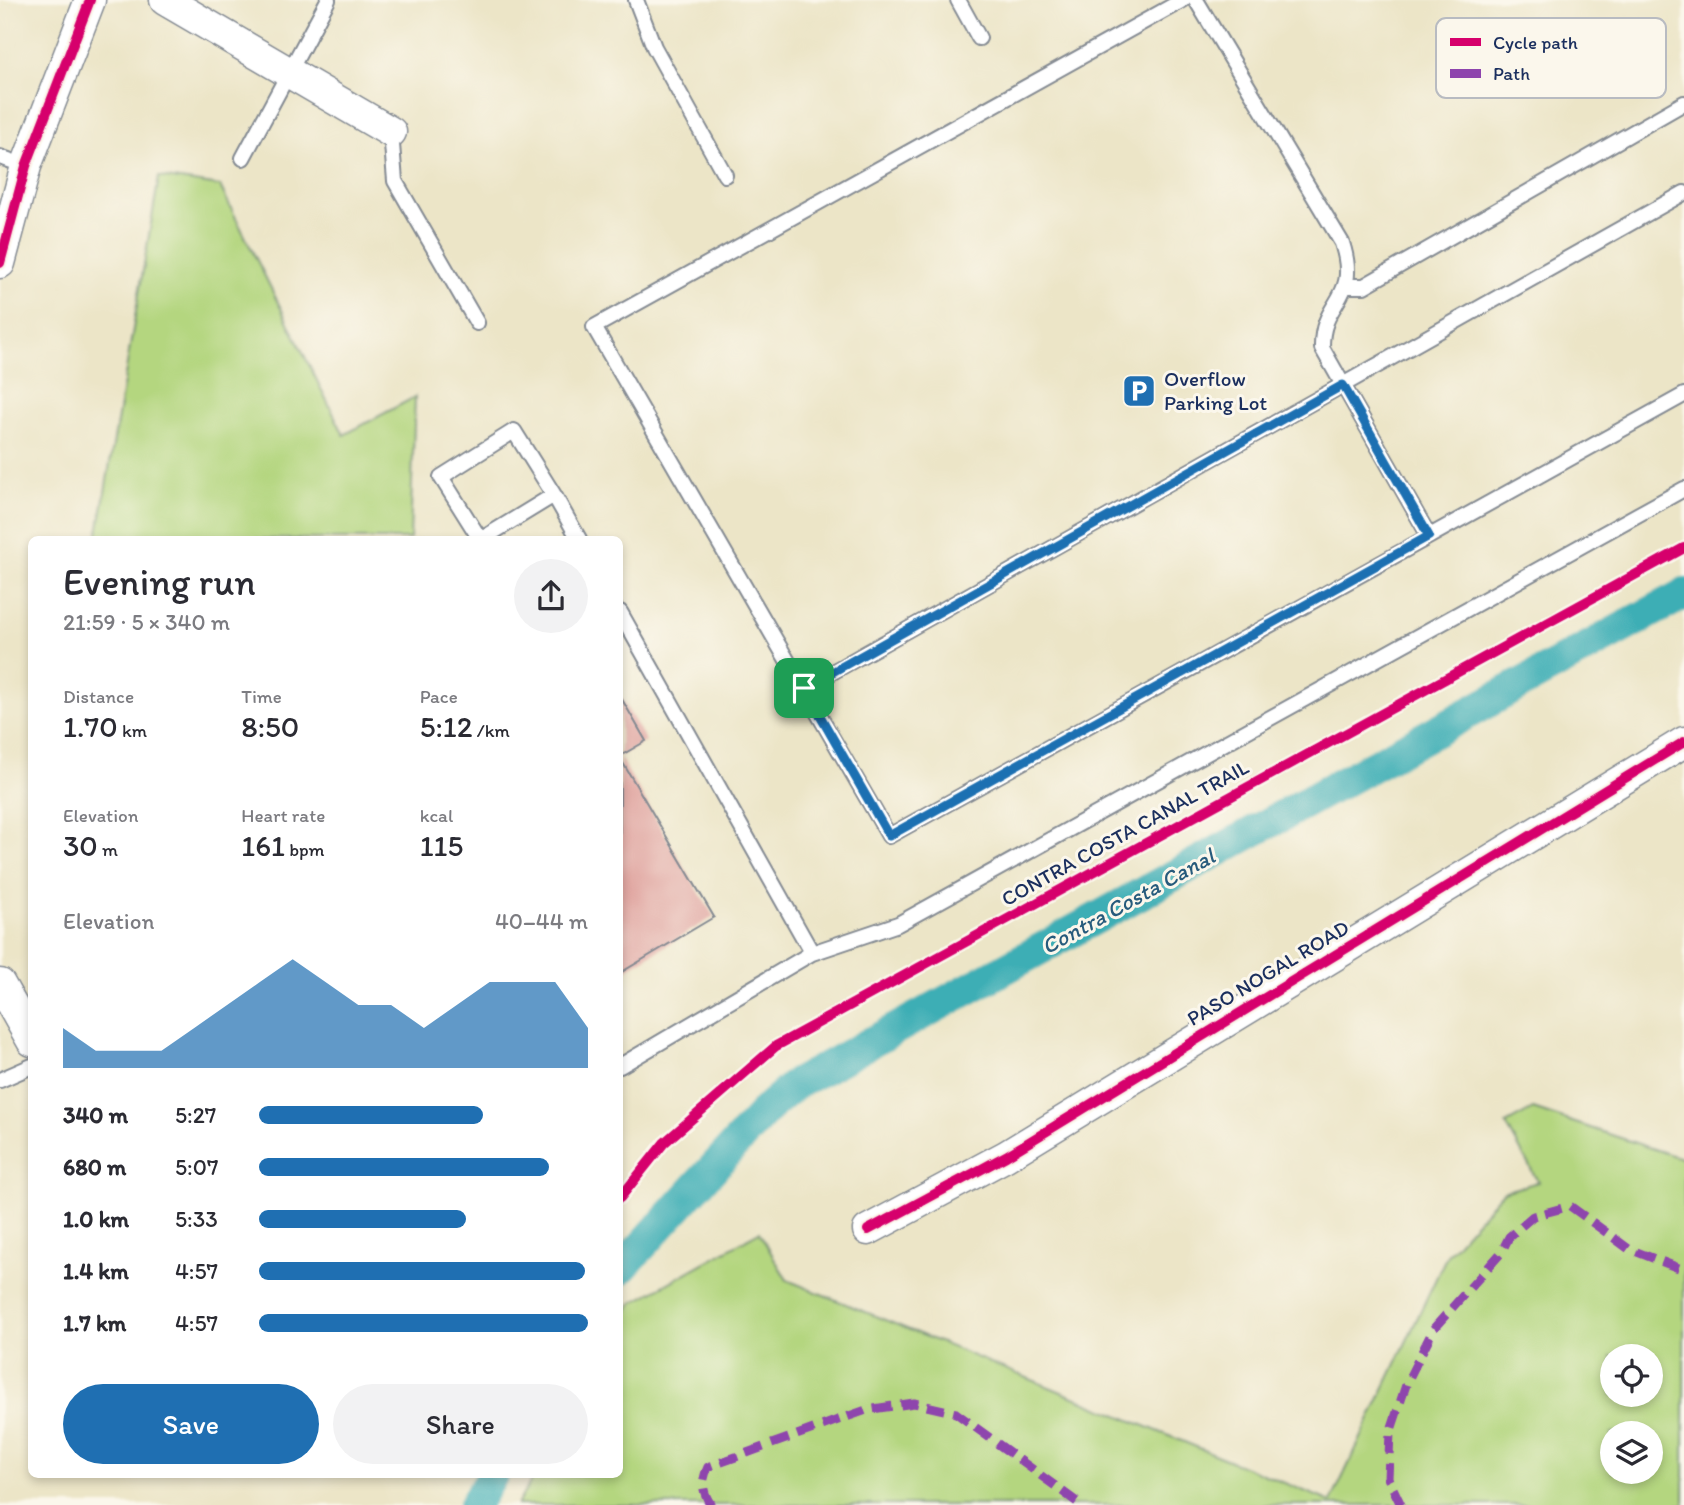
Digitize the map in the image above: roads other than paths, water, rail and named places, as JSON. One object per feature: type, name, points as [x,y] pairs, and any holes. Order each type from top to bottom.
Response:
[{"type":"street","points":[[0,263],[13,162],[90,0]]},
{"type":"street","points":[[165,0],[391,132]]},
{"type":"street","name":"PASO NOGAL ROAD","points":[[868,1230],[1016,1150],[1684,742]]},
{"type":"street","points":[[0,984],[28,1034]]},
{"type":"lane","points":[[243,158],[328,0]]},
{"type":"lane","points":[[636,0],[654,47],[724,175]]},
{"type":"lane","points":[[958,0],[979,38]]},
{"type":"lane","points":[[1183,0],[594,327],[889,836],[1684,395]]},
{"type":"lane","points":[[1196,0],[1342,243],[1350,267],[1347,286],[1322,328],[1322,348],[1429,536]]},
{"type":"lane","points":[[1347,286],[1364,286],[1684,103]]},
{"type":"lane","points":[[391,132],[395,181],[477,323]]},
{"type":"lane","points":[[804,688],[1684,193]]},
{"type":"lane","points":[[479,536],[441,477],[514,431],[577,536]]},
{"type":"lane","points":[[623,1064],[811,953],[898,924],[1684,489]]},
{"type":"lane","points":[[486,536],[554,495]]},
{"type":"lane","points":[[623,617],[811,953]]},
{"type":"lane","points":[[0,1080],[28,1068]]},
{"type":"waterway","name":"Contra Costa Canal","points":[[623,1267],[769,1107],[794,1085],[1684,594]]},
{"type":"waterway","name":"Contra Costa Canal","points":[[474,1505],[491,1478]]},
{"type":"place","name":"Overflow Parking Lot","points":[[1139,391]]}]
